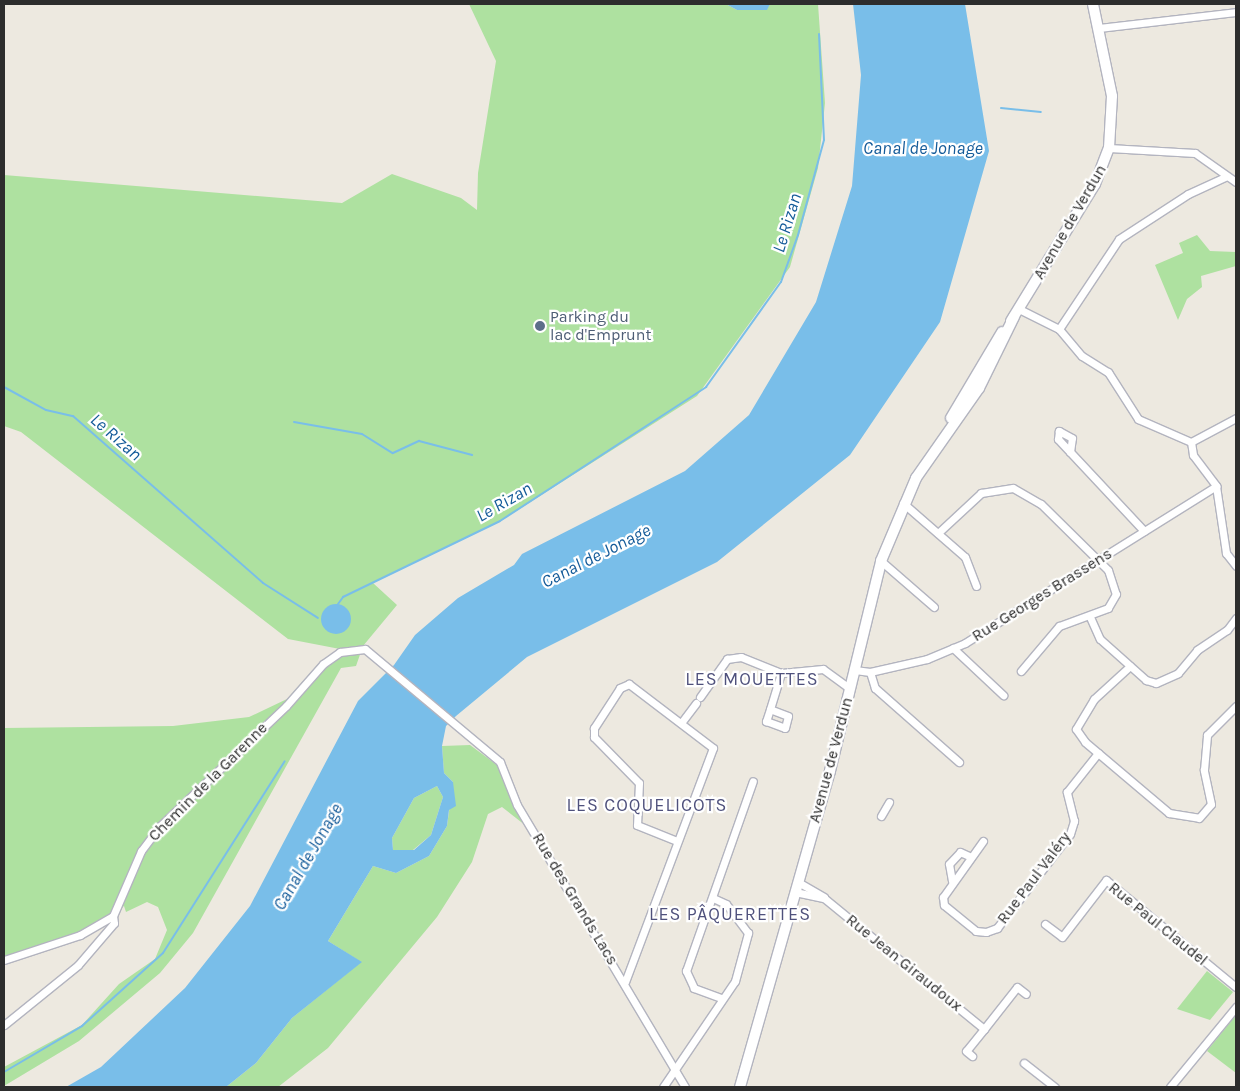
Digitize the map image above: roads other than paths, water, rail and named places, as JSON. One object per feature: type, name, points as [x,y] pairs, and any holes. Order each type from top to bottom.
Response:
[{"type":"main road","name":"Avenue de Verdun","points":[[740,1087],[797,887],[855,670],[880,561],[903,503],[939,441],[977,368],[1017,313],[1095,184],[1109,148],[1112,96],[1093,4]]},
{"type":"street","points":[[1098,28],[1236,12]]},
{"type":"street","points":[[1109,148],[1195,153],[1215,163],[1225,177],[1236,182]]},
{"type":"street","points":[[1059,329],[1119,239],[1188,194],[1225,177]]},
{"type":"street","points":[[1017,313],[1059,329],[1082,356],[1108,372],[1138,419],[1191,442]]},
{"type":"street","points":[[1191,442],[1236,418]]},
{"type":"street","points":[[1191,442],[1193,455],[1216,486],[1226,553],[1236,566]]},
{"type":"street","points":[[1070,452],[1144,532]]},
{"type":"street","name":"Rue Georges Brassens","points":[[855,670],[870,672],[953,648],[1216,486]]},
{"type":"street","points":[[938,533],[981,493],[1013,488],[1041,504],[1098,560],[1114,580],[1116,594],[1108,608],[1059,626],[1021,671]]},
{"type":"street","points":[[903,503],[965,557],[976,586]]},
{"type":"street","points":[[880,561],[934,608]]},
{"type":"street","points":[[1090,616],[1097,635],[1146,680],[1168,681],[1236,618]]},
{"type":"street","name":"Chemin de la Garenne","points":[[4,1025],[78,965],[114,923],[113,916],[150,837],[323,664],[354,648],[377,656]]},
{"type":"street","points":[[953,648],[1003,695]]},
{"type":"street","name":"Rue des Grands Lacs","points":[[377,656],[500,762],[517,804],[625,982],[685,1087]]},
{"type":"street","points":[[681,723],[728,660],[741,657],[781,674],[823,669],[849,688]]},
{"type":"street","points":[[1130,666],[1094,698],[1076,729],[1098,753],[1159,807],[1199,818],[1211,804],[1204,770],[1207,734],[1236,706]]},
{"type":"street","points":[[870,672],[875,688],[959,762]]},
{"type":"street","points":[[770,709],[781,674]]},
{"type":"street","points":[[625,982],[713,748],[629,684],[620,688],[594,728],[594,737],[639,783],[637,825],[678,841]]},
{"type":"street","name":"Rue Paul Valéry","points":[[983,841],[952,881],[943,897],[944,905],[976,931],[997,928],[1070,834],[1074,821],[1067,792],[1098,753]]},
{"type":"street","points":[[721,998],[694,988],[686,971],[753,781]]},
{"type":"street","points":[[881,816],[889,802]]},
{"type":"street","name":"Rue Paul Valéry","points":[[952,881],[950,864],[960,852],[971,857]]},
{"type":"street","name":"Rue Paul Claudel","points":[[1045,924],[1062,937],[1106,880],[1236,987]]},
{"type":"street","name":"Rue Jean Giraudoux","points":[[797,887],[824,898]]},
{"type":"street","name":"Rue Jean Giraudoux","points":[[797,887],[824,898],[984,1029]]},
{"type":"street","points":[[663,1087],[721,998],[735,981],[748,933],[726,904],[713,898]]},
{"type":"street","points":[[4,960],[80,935],[113,916]]},
{"type":"street","points":[[972,1056],[966,1051],[1017,987],[1026,994]]},
{"type":"street","points":[[1170,1087],[1236,1007]]},
{"type":"street","points":[[1024,1063],[1054,1087]]},
{"type":"water","points":[[726,4],[770,4],[767,10],[737,10]]},
{"type":"water","name":"Canal de Jonage","points":[[853,4],[965,4],[989,151],[940,322],[850,455],[717,562],[527,657],[446,726],[442,746],[444,773],[453,782],[456,806],[449,810],[447,826],[429,856],[396,873],[373,866],[328,941],[362,962],[292,1018],[256,1063],[226,1087],[66,1087],[101,1067],[185,988],[250,906],[358,701],[394,665],[415,635],[458,598],[514,565],[522,554],[685,471],[749,415],[816,302],[852,186],[861,75]],"holes":[[[437,786],[443,797],[431,835],[414,850],[393,850],[392,838],[414,798]]]},
{"type":"water","points":[[336,604],[347,608],[351,619],[347,630],[336,634],[325,630],[321,619],[325,608]]},
{"type":"waterway","name":"Le Rizan","points":[[338,604],[343,597],[500,521],[706,387],[781,282],[798,235],[824,140],[819,34]]},
{"type":"waterway","points":[[1001,108],[1041,112]]},
{"type":"waterway","name":"Le Rizan","points":[[4,387],[46,410],[73,416],[263,583],[318,618]]},
{"type":"waterway","points":[[294,422],[362,434],[393,453],[419,441],[472,455]]},
{"type":"waterway","points":[[4,1072],[82,1026],[163,953],[285,761]]},
{"type":"place","name":"Parking du lac d'Emprunt","points":[[540,326]]},
{"type":"district","name":"LES MOUETTES","points":[[752,679]]},
{"type":"district","name":"LES COQUELICOTS","points":[[647,805]]},
{"type":"district","name":"LES PÂQUERETTES","points":[[730,914]]}]
